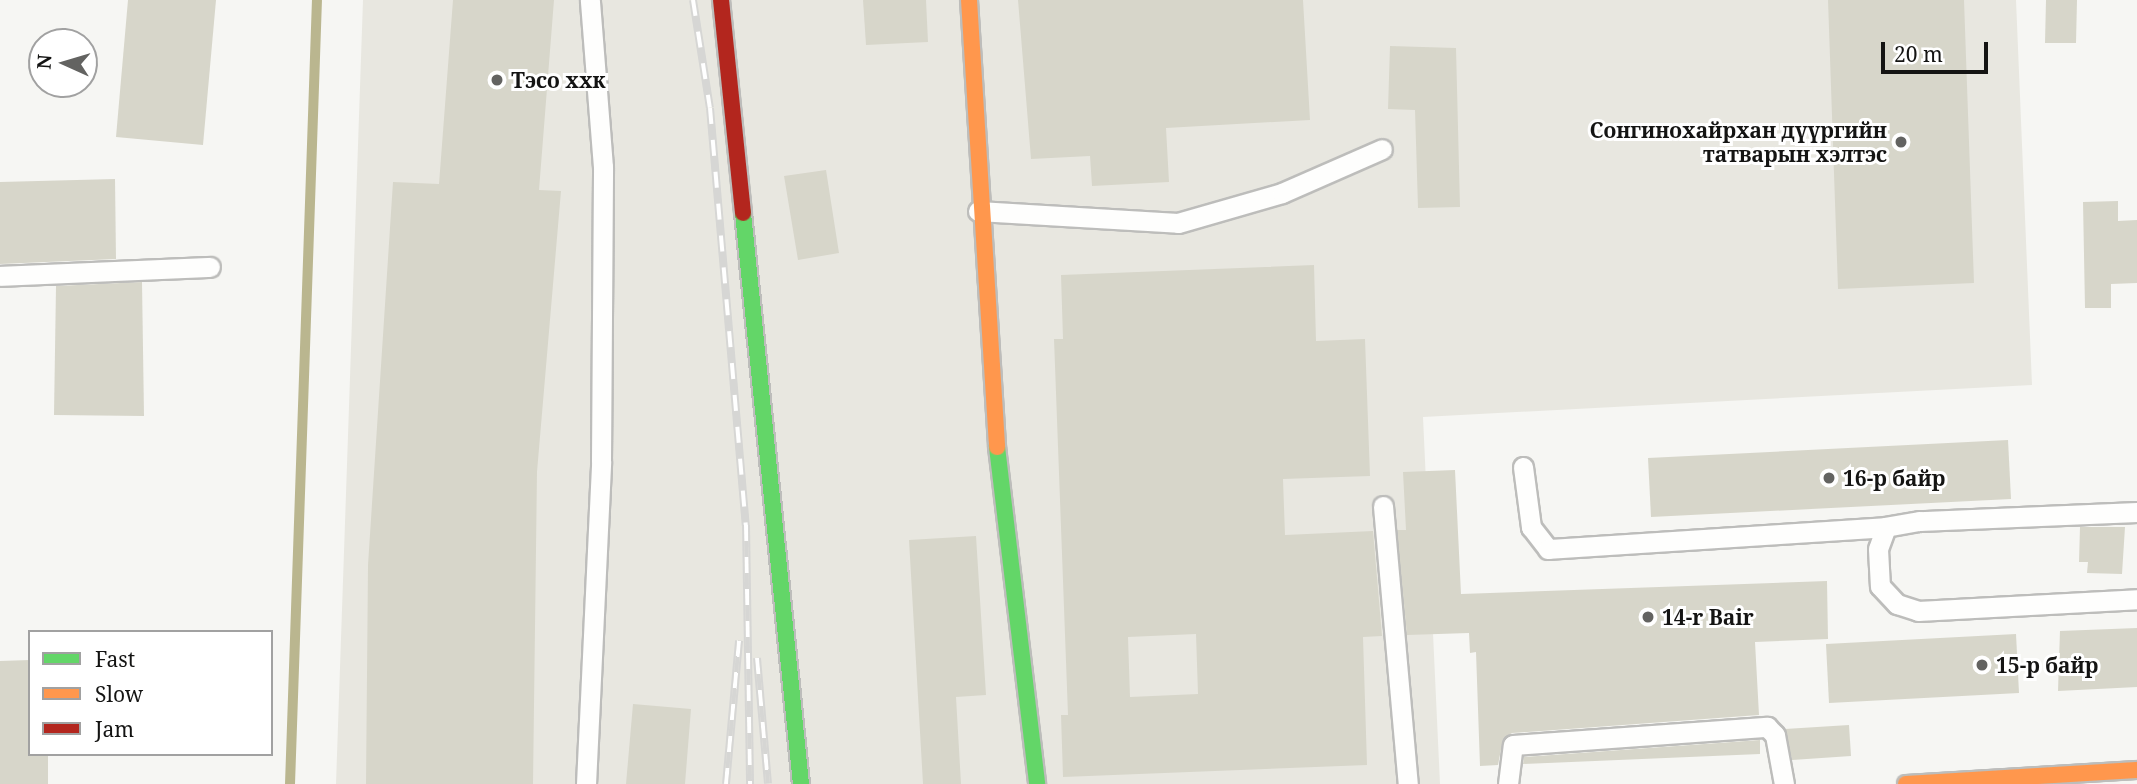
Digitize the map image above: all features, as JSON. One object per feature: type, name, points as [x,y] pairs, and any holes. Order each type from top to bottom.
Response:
[{"type":"street","points":[[720,0],[801,784]]},
{"type":"street","points":[[969,0],[978,211],[994,425],[1037,784]]},
{"type":"street","points":[[1906,784],[2137,770]]},
{"type":"lane","points":[[586,784],[601,461],[603,194],[590,0]]},
{"type":"lane","points":[[978,211],[1178,223],[1282,192],[1382,149]]},
{"type":"lane","points":[[0,276],[210,267]]},
{"type":"lane","points":[[1523,467],[1531,527],[1548,549],[2137,512]]},
{"type":"lane","points":[[1383,506],[1408,784]]},
{"type":"lane","points":[[1886,527],[1878,549],[1880,586],[1898,604],[1918,611],[2137,599]]},
{"type":"lane","points":[[1508,784],[1513,745],[1751,727],[1766,727],[1775,735],[1784,784]]},
{"type":"shaded area","points":[[363,0],[2016,0],[2032,385],[1423,417],[1440,784],[336,784]]},
{"type":"building","points":[[128,0],[216,0],[203,145],[116,137]]},
{"type":"building","points":[[453,0],[554,0],[539,190],[561,191],[537,472],[533,784],[366,784],[368,565],[393,182],[439,184]]},
{"type":"building","points":[[863,0],[926,0],[928,42],[866,45]]},
{"type":"building","points":[[1018,0],[1303,0],[1310,120],[1166,128],[1169,182],[1092,186],[1090,156],[1031,159]]},
{"type":"building","name":"Сонгинохайрхан дүүргийн татварын хэлтэс","points":[[1828,0],[1964,0],[1974,283],[1838,289]]},
{"type":"building","points":[[2046,0],[2077,0],[2076,43],[2045,43]]},
{"type":"building","points":[[1390,46],[1456,48],[1460,207],[1418,208],[1415,110],[1388,109]]},
{"type":"building","points":[[826,170],[839,253],[798,260],[784,176]]},
{"type":"building","points":[[115,179],[116,259],[0,264],[0,182]]},
{"type":"building","points":[[2118,201],[2118,221],[2137,220],[2137,283],[2111,284],[2111,308],[2085,308],[2083,202]]},
{"type":"building","points":[[1314,265],[1316,341],[1365,339],[1370,476],[1283,479],[1285,535],[1373,531],[1382,636],[1363,637],[1367,765],[1063,777],[1061,715],[1068,715],[1054,339],[1063,339],[1061,275]],"holes":[[[1196,634],[1198,694],[1130,697],[1128,637]]]},
{"type":"building","points":[[142,282],[144,416],[54,415],[56,286]]},
{"type":"building","name":"16-р байр","points":[[2008,440],[2011,499],[1651,517],[1648,458]]},
{"type":"building","points":[[1455,470],[1461,594],[1827,581],[1828,639],[1755,642],[1759,715],[1512,733],[1503,739],[1498,765],[1480,766],[1476,652],[1470,653],[1469,633],[1407,635],[1397,530],[1406,530],[1403,472]]},
{"type":"building","points":[[2080,527],[2125,527],[2122,574],[2087,573],[2088,562],[2079,562]]},
{"type":"building","points":[[976,536],[986,695],[956,697],[961,784],[923,784],[909,540]]},
{"type":"building","points":[[2137,628],[2137,687],[2058,691],[2060,631]]},
{"type":"building","name":"15-р байр","points":[[2016,634],[2019,693],[1829,703],[1826,644]]},
{"type":"building","points":[[28,660],[28,756],[48,756],[48,784],[0,784],[0,661]]},
{"type":"building","points":[[633,704],[691,709],[685,784],[626,784]]},
{"type":"building","points":[[1849,725],[1851,756],[1792,760],[1785,729]]},
{"type":"building","points":[[1760,740],[1760,754],[1523,764],[1524,757]]},
{"type":"waterway","points":[[290,784],[317,0]]},
{"type":"railway","points":[[693,0],[710,108],[746,525],[750,784]]},
{"type":"railway","points":[[726,784],[739,641]]},
{"type":"railway","points":[[757,658],[768,784]]},
{"type":"traffic: fast","points":[[743,213],[801,784]]},
{"type":"traffic: fast","points":[[997,447],[1037,784]]},
{"type":"traffic: slow","points":[[969,0],[997,447]]},
{"type":"traffic: slow","points":[[1906,784],[2137,770]]},
{"type":"traffic: jam","points":[[721,0],[743,213]]},
{"type":"place","name":"Тэсо ххк","points":[[497,80]]},
{"type":"place","name":"Сонгинохайрхан дүүргийн татварын хэлтэс","points":[[1901,142]]},
{"type":"place","name":"16-р байр","points":[[1829,478]]},
{"type":"place","name":"14-r Bair","points":[[1648,617]]},
{"type":"place","name":"15-р байр","points":[[1982,665]]}]
